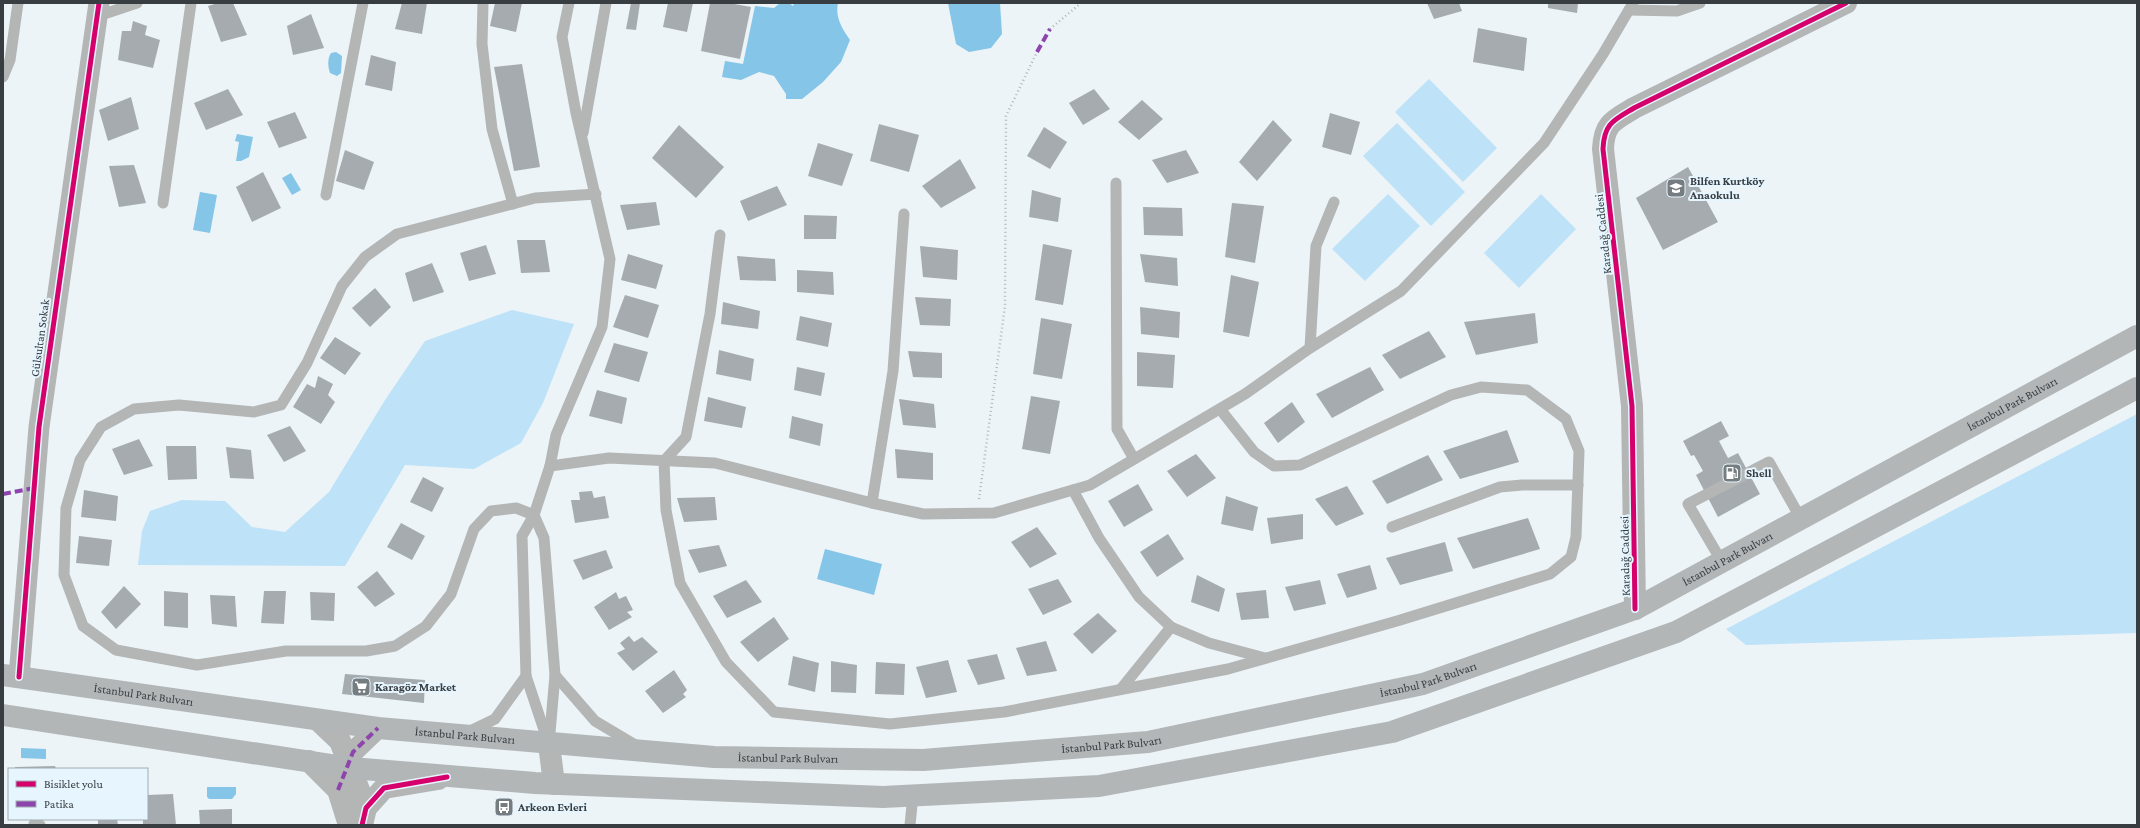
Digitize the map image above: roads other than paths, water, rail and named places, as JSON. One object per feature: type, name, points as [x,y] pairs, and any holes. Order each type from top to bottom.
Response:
[{"type":"highway","name":"İstanbul Park Bulvarı","points":[[11,676],[319,721],[378,728],[463,734],[549,744],[644,750],[714,757],[923,760],[1148,742],[1423,684],[1635,609],[2137,336]]},
{"type":"highway","points":[[3,715],[309,761],[447,777],[554,784],[884,797],[1099,786],[1392,732],[1676,632],[2137,388]]},
{"type":"street","name":"Karadağ Caddesi","points":[[1635,609],[1632,406],[1603,149],[1605,132],[1616,118],[1634,108],[1846,3]]},
{"type":"street","name":"Gülsultan Sokak","points":[[11,676],[38,428],[98,9]]},
{"type":"street","points":[[319,721],[340,742],[364,816]]},
{"type":"street","points":[[338,790],[349,766],[353,752],[378,728]]},
{"type":"street","points":[[549,744],[554,784]]},
{"type":"street","points":[[309,761],[338,790],[348,825]]},
{"type":"street","points":[[364,816],[384,788],[447,777]]},
{"type":"lane","points":[[3,77],[10,60],[18,3]]},
{"type":"lane","points":[[98,9],[136,3]]},
{"type":"lane","points":[[163,203],[191,3]]},
{"type":"lane","points":[[326,195],[363,3]]},
{"type":"lane","points":[[483,3],[482,44],[492,130],[513,204]]},
{"type":"lane","points":[[549,744],[526,676],[522,536],[534,515],[550,466],[556,435],[602,327],[610,259],[582,138],[562,37],[568,3]]},
{"type":"lane","points":[[582,138],[606,3]]},
{"type":"lane","points":[[550,466],[609,458],[714,463],[872,503],[923,514],[994,513],[1090,485],[1245,394],[1310,348],[1402,291],[1544,143],[1603,54],[1631,7],[1677,11],[1700,3]]},
{"type":"lane","points":[[1116,183],[1117,429],[1134,459]]},
{"type":"lane","points":[[549,744],[555,675],[544,538],[534,515],[516,508],[491,511],[474,529],[451,594],[426,626],[396,646],[366,652],[286,651],[198,665],[116,650],[83,626],[64,575],[66,508],[80,460],[101,427],[134,409],[179,405],[254,412],[281,405],[307,362],[342,286],[365,257],[397,234],[535,198],[596,194]]},
{"type":"lane","points":[[1310,348],[1316,246],[1334,202]]},
{"type":"lane","points":[[872,503],[893,371],[904,214]]},
{"type":"lane","points":[[720,235],[710,314],[686,437],[664,461],[666,510],[680,583],[726,662],[774,712],[890,724],[1004,712],[1121,690],[1228,669],[1397,621],[1550,574],[1571,557],[1576,537],[1579,451],[1566,419],[1527,390],[1481,387],[1451,395],[1300,465],[1274,466],[1269,463],[1254,452],[1220,409]]},
{"type":"lane","points":[[1722,562],[1688,504],[1769,462],[1801,519]]},
{"type":"lane","points":[[1392,527],[1500,488],[1522,485],[1578,485]]},
{"type":"lane","points":[[1072,490],[1099,538],[1140,596],[1171,627],[1209,643],[1266,658]]},
{"type":"lane","points":[[1121,690],[1171,627]]},
{"type":"lane","points":[[555,675],[595,721],[644,750]]},
{"type":"lane","points":[[463,734],[495,719],[526,676]]},
{"type":"lane","points":[[910,825],[913,795]]},
{"type":"water","points":[[780,3],[789,3],[793,6],[794,3],[838,3],[838,18],[850,40],[841,62],[823,82],[802,99],[786,99],[786,94],[774,76],[759,72],[741,80],[722,77],[725,61],[743,64],[755,6],[774,8]]},
{"type":"water","points":[[948,3],[1000,3],[1002,34],[991,48],[969,52],[956,44]]},
{"type":"water","points":[[336,52],[342,56],[341,73],[337,76],[330,73],[328,63],[331,53]]},
{"type":"water","points":[[237,134],[253,137],[249,157],[241,161],[236,161],[239,142],[235,141]]},
{"type":"water","points":[[291,173],[301,190],[292,195],[282,178]]},
{"type":"water","points":[[200,192],[217,195],[210,233],[193,230]]},
{"type":"water","points":[[825,549],[882,564],[874,595],[817,579]]},
{"type":"water","points":[[21,748],[46,749],[46,759],[21,758]]},
{"type":"water","points":[[207,787],[236,787],[236,794],[232,799],[209,799],[207,797]]},
{"type":"place","name":"Bilfen Kurtköy Anaokulu","points":[[1676,188]]},
{"type":"place","name":"Shell","points":[[1732,473]]},
{"type":"place","name":"Karagöz Market","points":[[361,687]]},
{"type":"place","name":"Arkeon Evleri","points":[[504,807]]}]
